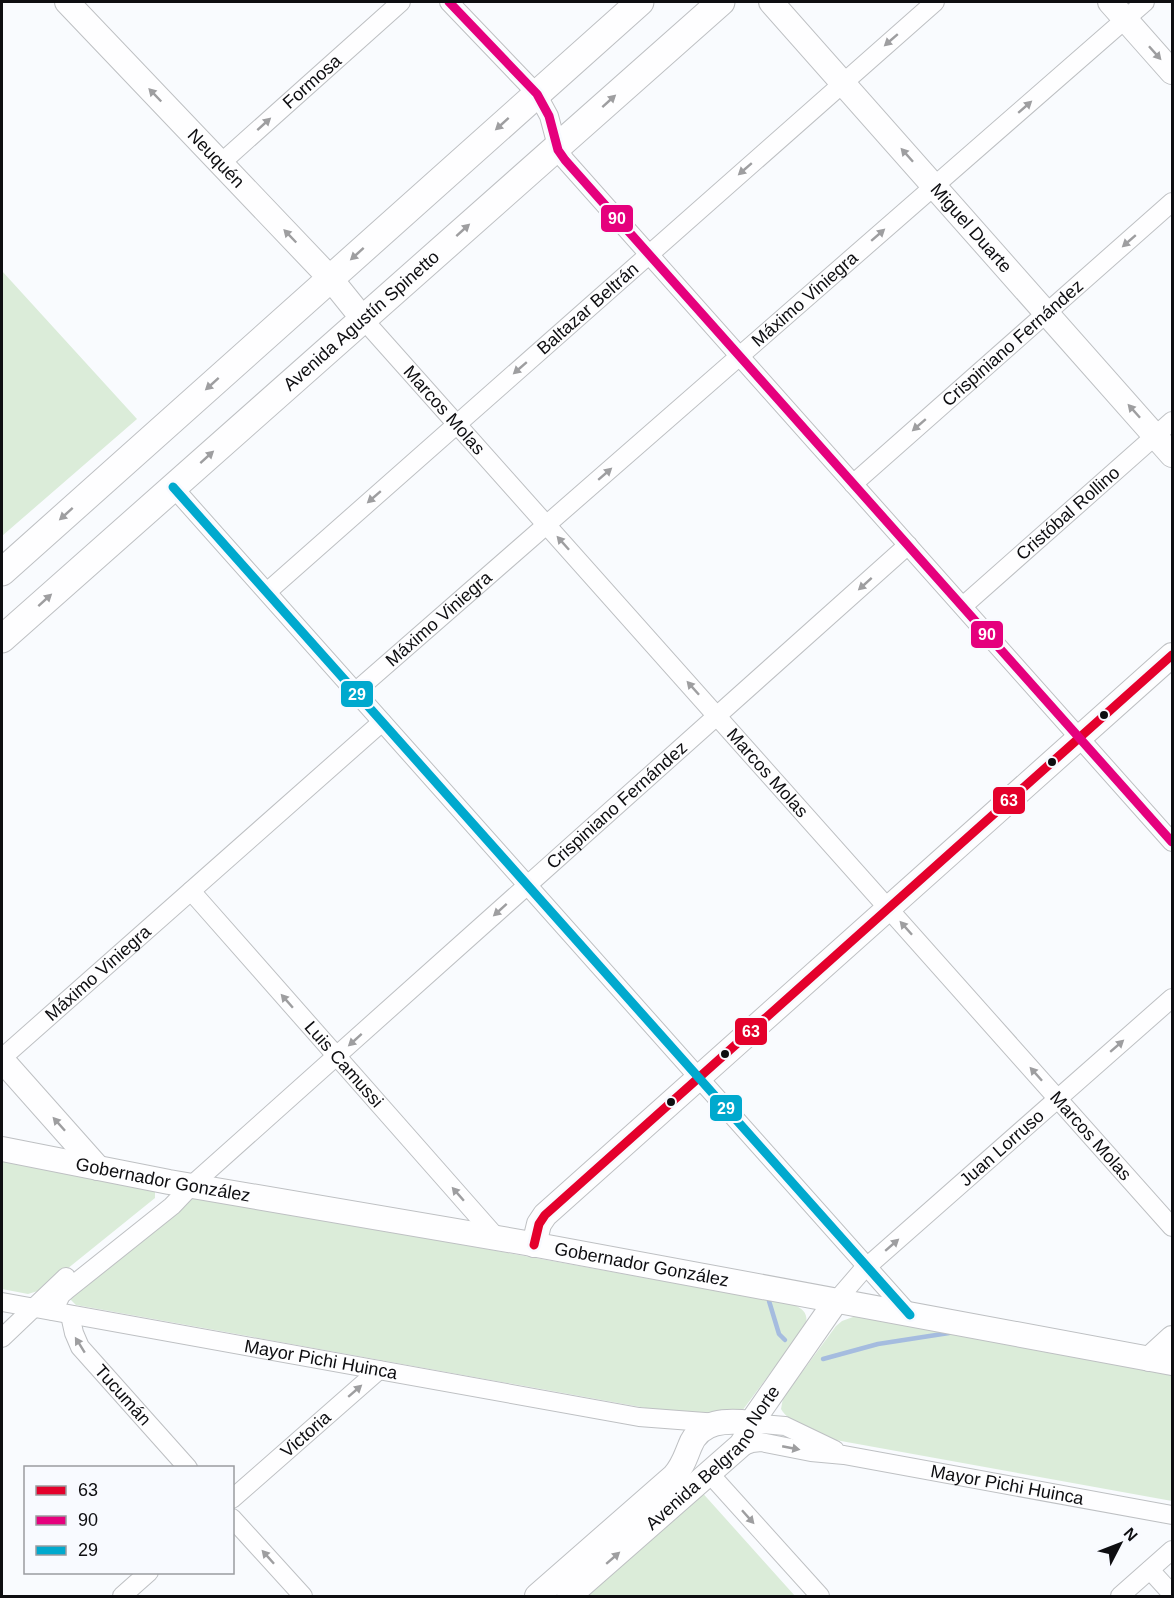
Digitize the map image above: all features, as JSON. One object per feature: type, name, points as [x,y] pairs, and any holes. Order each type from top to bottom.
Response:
[{"type":"main road","name":"Neuquén","points":[[67,2],[330,278],[363,319]]},
{"type":"main road","points":[[2,572],[640,2]]},
{"type":"main road","name":"Avenida Agustín Spinetto","points":[[2,639],[721,2]]},
{"type":"main road","name":"Miguel Duarte","points":[[771,2],[1047,313],[1164,428],[1173,455]]},
{"type":"main road","points":[[1117,10],[1173,72]]},
{"type":"main road","points":[[534,1245],[539,1224],[545,1215],[1173,655]]},
{"type":"main road","points":[[2,1059],[98,1167]]},
{"type":"main road","name":"Gobernador González","points":[[2,1149],[192,1185],[497,1238],[1173,1364]]},
{"type":"main road","name":"Avenida Belgrano Norte","points":[[569,1596],[738,1448],[747,1436],[751,1423],[836,1301]]},
{"type":"main road","points":[[1149,1359],[1173,1338]]},
{"type":"main road","name":"Avenida Belgrano Norte","points":[[537,1596],[674,1476],[693,1440],[709,1425],[720,1422]]},
{"type":"main road","name":"Mayor Pichi Huinca","points":[[720,1422],[751,1423]]},
{"type":"main road","points":[[687,1454],[689,1468],[694,1473],[702,1475],[709,1473]]},
{"type":"street","name":"Formosa","points":[[220,163],[401,2]]},
{"type":"street","points":[[448,2],[537,94],[549,116],[557,147],[565,160],[1173,842]]},
{"type":"street","name":"Baltazar Beltrán","points":[[267,592],[935,2]]},
{"type":"street","name":"Máximo Viniegra","points":[[356,692],[934,186],[1117,10],[1145,2]]},
{"type":"street","name":"Crispiniano Fernández","points":[[853,484],[1173,202]]},
{"type":"street","name":"Marcos Molas","points":[[363,319],[1173,1227]]},
{"type":"street","name":"Cristóbal Rollino","points":[[963,606],[1164,428]]},
{"type":"street","points":[[173,487],[910,1315]]},
{"type":"street","name":"Crispiniano Fernández","points":[[2,1338],[53,1311],[55,1286],[160,1201],[192,1185],[908,545]]},
{"type":"street","name":"Máximo Viniegra","points":[[2,1059],[382,722]]},
{"type":"street","name":"Luis Camussi","points":[[191,891],[497,1238]]},
{"type":"street","name":"Juan Lorruso","points":[[836,1301],[867,1267],[1173,998]]},
{"type":"street","name":"Mayor Pichi Huinca","points":[[2,1302],[639,1416],[720,1422]]},
{"type":"street","name":"Tucumán","points":[[53,1311],[74,1333],[80,1347],[187,1466]]},
{"type":"street","name":"Victoria","points":[[234,1497],[379,1370]]},
{"type":"street","name":"Mayor Pichi Huinca","points":[[639,1416],[681,1432],[688,1441],[687,1454]]},
{"type":"street","name":"Mayor Pichi Huinca","points":[[751,1423],[775,1424],[789,1428],[844,1455]]},
{"type":"street","name":"Mayor Pichi Huinca","points":[[738,1448],[758,1442],[811,1452],[844,1455],[1173,1515]]},
{"type":"street","points":[[709,1473],[820,1596]]},
{"type":"street","points":[[234,1520],[303,1596]]},
{"type":"street","points":[[1120,1596],[1173,1550]]},
{"type":"street","points":[[1150,1570],[1173,1594]]},
{"type":"street","points":[[122,1596],[147,1574]]},
{"type":"green space","points":[[2,271],[137,419],[2,536]]},
{"type":"green space","points":[[2,1160],[152,1189],[155,1192],[155,1198],[41,1290],[28,1294],[2,1289]]},
{"type":"green space","points":[[201,1197],[794,1305],[804,1312],[806,1325],[742,1411],[734,1415],[679,1414],[76,1305],[69,1298],[190,1198]]},
{"type":"green space","points":[[853,1317],[1172,1375],[1172,1501],[841,1441],[817,1434],[799,1425],[785,1415],[781,1409],[783,1398],[836,1326]]},
{"type":"green space","points":[[699,1489],[795,1596],[578,1596]]},
{"type":"waterway","points":[[769,1301],[779,1334],[785,1340]]},
{"type":"waterway","points":[[823,1359],[878,1344],[949,1333]]},
{"type":"transit line","name":"90","points":[[449,2],[537,94],[549,116],[558,150],[565,160],[1172,842]]},
{"type":"transit line","name":"29","points":[[173,487],[910,1315]]},
{"type":"transit line","name":"63","points":[[534,1245],[539,1224],[545,1215],[1172,655]]}]
